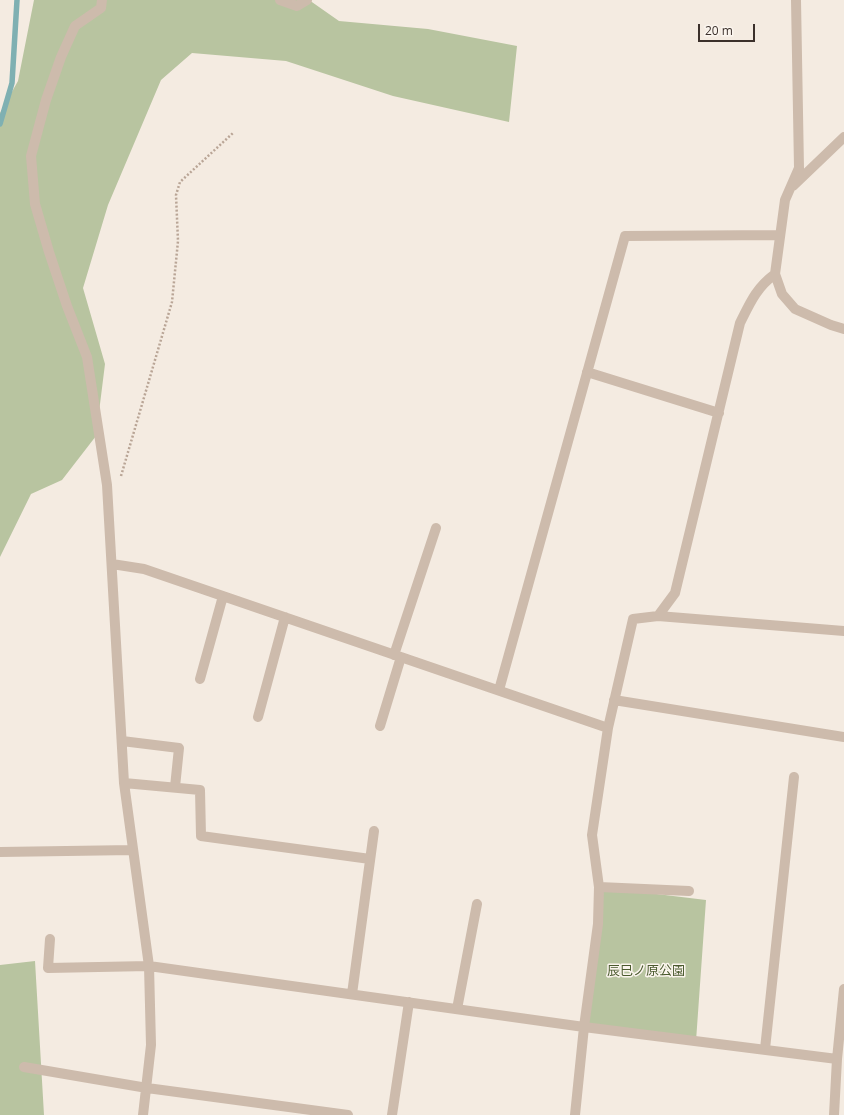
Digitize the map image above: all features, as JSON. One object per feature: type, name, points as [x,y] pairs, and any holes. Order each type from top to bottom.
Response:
[{"type":"street","points":[[102,0],[101,8],[75,26],[61,57],[46,100],[31,156],[35,204],[62,292],[87,357],[107,485],[124,783],[149,966],[152,1045],[143,1115]]},
{"type":"street","points":[[280,0],[297,6],[307,0]]},
{"type":"street","points":[[796,0],[799,168],[785,200],[775,274],[782,294],[795,308],[831,325],[844,329]]},
{"type":"street","points":[[790,188],[844,137]]},
{"type":"street","points":[[499,690],[625,236],[780,235]]},
{"type":"street","points":[[658,616],[675,593],[740,323],[751,300],[764,282],[775,274]]},
{"type":"street","points":[[587,372],[719,413]]},
{"type":"street","points":[[380,726],[397,656],[436,528]]},
{"type":"street","points":[[112,564],[144,569],[608,728]]},
{"type":"street","points":[[200,679],[223,596]]},
{"type":"street","points":[[575,1115],[584,1027],[598,924],[599,887],[592,835],[608,728],[633,619],[658,616],[844,632]]},
{"type":"street","points":[[258,717],[285,617]]},
{"type":"street","points":[[614,700],[844,737]]},
{"type":"street","points":[[122,741],[179,748],[175,787]]},
{"type":"street","points":[[765,1049],[794,778]]},
{"type":"street","points":[[124,783],[200,790],[201,836],[370,860]]},
{"type":"street","points":[[352,994],[374,831]]},
{"type":"street","points":[[0,852],[133,850]]},
{"type":"street","points":[[599,887],[689,891]]},
{"type":"street","points":[[457,1009],[477,904]]},
{"type":"street","points":[[50,939],[48,968],[149,966],[584,1027],[837,1059]]},
{"type":"street","points":[[834,1115],[837,1059],[844,989]]},
{"type":"street","points":[[392,1115],[409,1002]]},
{"type":"street","points":[[24,1067],[146,1088],[312,1113],[348,1115]]},
{"type":"path","points":[[121,478],[172,302],[178,241],[176,195],[180,182],[233,133]]},
{"type":"green space","points":[[34,0],[309,0],[339,21],[428,29],[517,46],[509,122],[393,96],[286,61],[192,53],[161,80],[108,205],[83,288],[105,364],[96,436],[62,480],[31,494],[0,557],[0,113],[18,81]]},
{"type":"green space","name":"辰巳ノ原公園","points":[[599,887],[706,900],[696,1041],[584,1027]]},
{"type":"green space","points":[[35,961],[44,1115],[0,1115],[0,965]]},
{"type":"waterway","points":[[0,124],[12,83],[17,0]]}]
